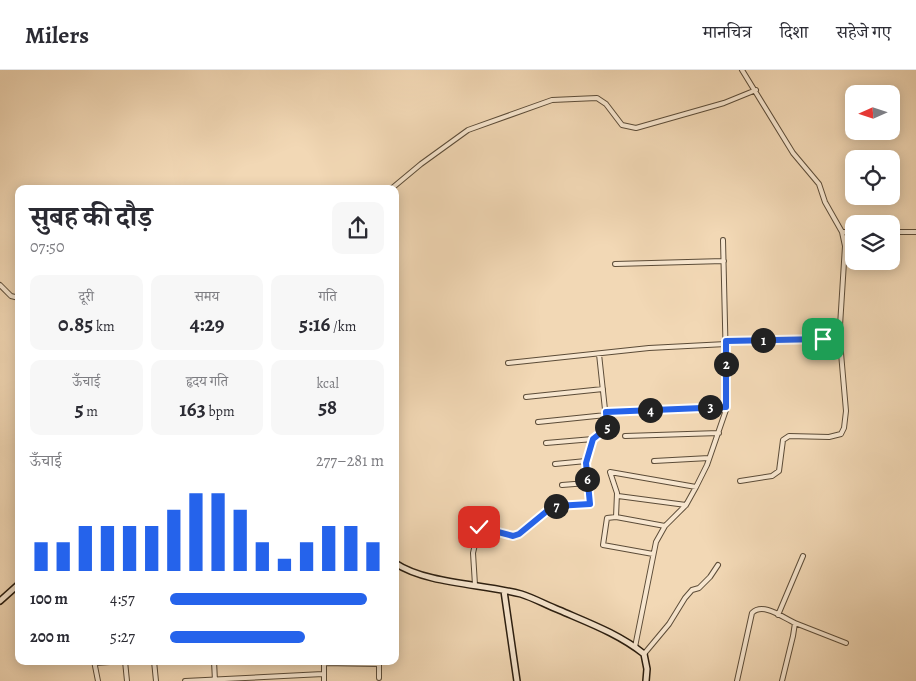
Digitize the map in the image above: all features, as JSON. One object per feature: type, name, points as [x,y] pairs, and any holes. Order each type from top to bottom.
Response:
[{"type":"street","points":[[740,481],[772,476],[779,471],[783,440],[789,436],[829,437],[841,434],[844,428],[846,411],[842,376],[840,326],[845,246],[842,232],[825,202],[819,184],[793,153],[742,70]]},
{"type":"street","points":[[396,185],[468,130],[552,100],[597,98],[606,104],[622,125],[636,128],[724,103],[756,90]]},
{"type":"street","points":[[900,232],[916,232]]},
{"type":"street","points":[[635,647],[656,542],[665,526],[686,504],[696,487],[719,433],[726,407],[723,240]]},
{"type":"street","points":[[615,264],[724,262]]},
{"type":"street","points":[[0,285],[11,296],[15,297]]},
{"type":"street","points":[[508,363],[658,347],[726,342],[823,339]]},
{"type":"street","points":[[546,443],[593,439],[607,428],[599,354]]},
{"type":"street","points":[[526,396],[603,389]]},
{"type":"street","points":[[538,422],[606,414],[726,407]]},
{"type":"street","points":[[626,436],[719,433]]},
{"type":"street","points":[[474,585],[473,553],[479,527],[513,536],[519,534],[556,506],[590,504],[585,468],[593,439]]},
{"type":"street","points":[[654,461],[709,458]]},
{"type":"street","points":[[555,464],[586,461]]},
{"type":"street","points":[[616,516],[618,496],[610,472],[696,487]]},
{"type":"street","points":[[562,485],[587,483]]},
{"type":"street","points":[[618,496],[686,504]]},
{"type":"street","points":[[653,554],[603,545],[607,518],[616,516],[665,526]]},
{"type":"street","points":[[778,615],[803,556]]},
{"type":"street","points":[[644,654],[668,624],[685,598],[692,590],[699,588],[710,578],[718,565]]},
{"type":"street","points":[[399,566],[406,570],[439,579],[521,594],[584,620],[635,647],[644,654],[647,669],[646,681]]},
{"type":"street","points":[[0,601],[15,588]]},
{"type":"street","points":[[504,590],[517,681]]},
{"type":"street","points":[[737,681],[752,613],[759,608],[846,643]]},
{"type":"street","points":[[782,681],[795,622]]},
{"type":"street","points":[[95,665],[98,681]]},
{"type":"street","points":[[125,665],[127,681]]},
{"type":"street","points":[[154,665],[156,681]]},
{"type":"street","points":[[214,665],[215,680]]},
{"type":"street","points":[[324,665],[324,681]]},
{"type":"street","points":[[379,665],[379,678]]},
{"type":"street","points":[[185,681],[238,680],[323,674]]},
{"type":"route","points":[[479,527],[513,536],[519,534],[556,506],[590,504],[585,468],[591,441],[607,428],[606,412],[726,407],[726,341],[823,339]]}]
